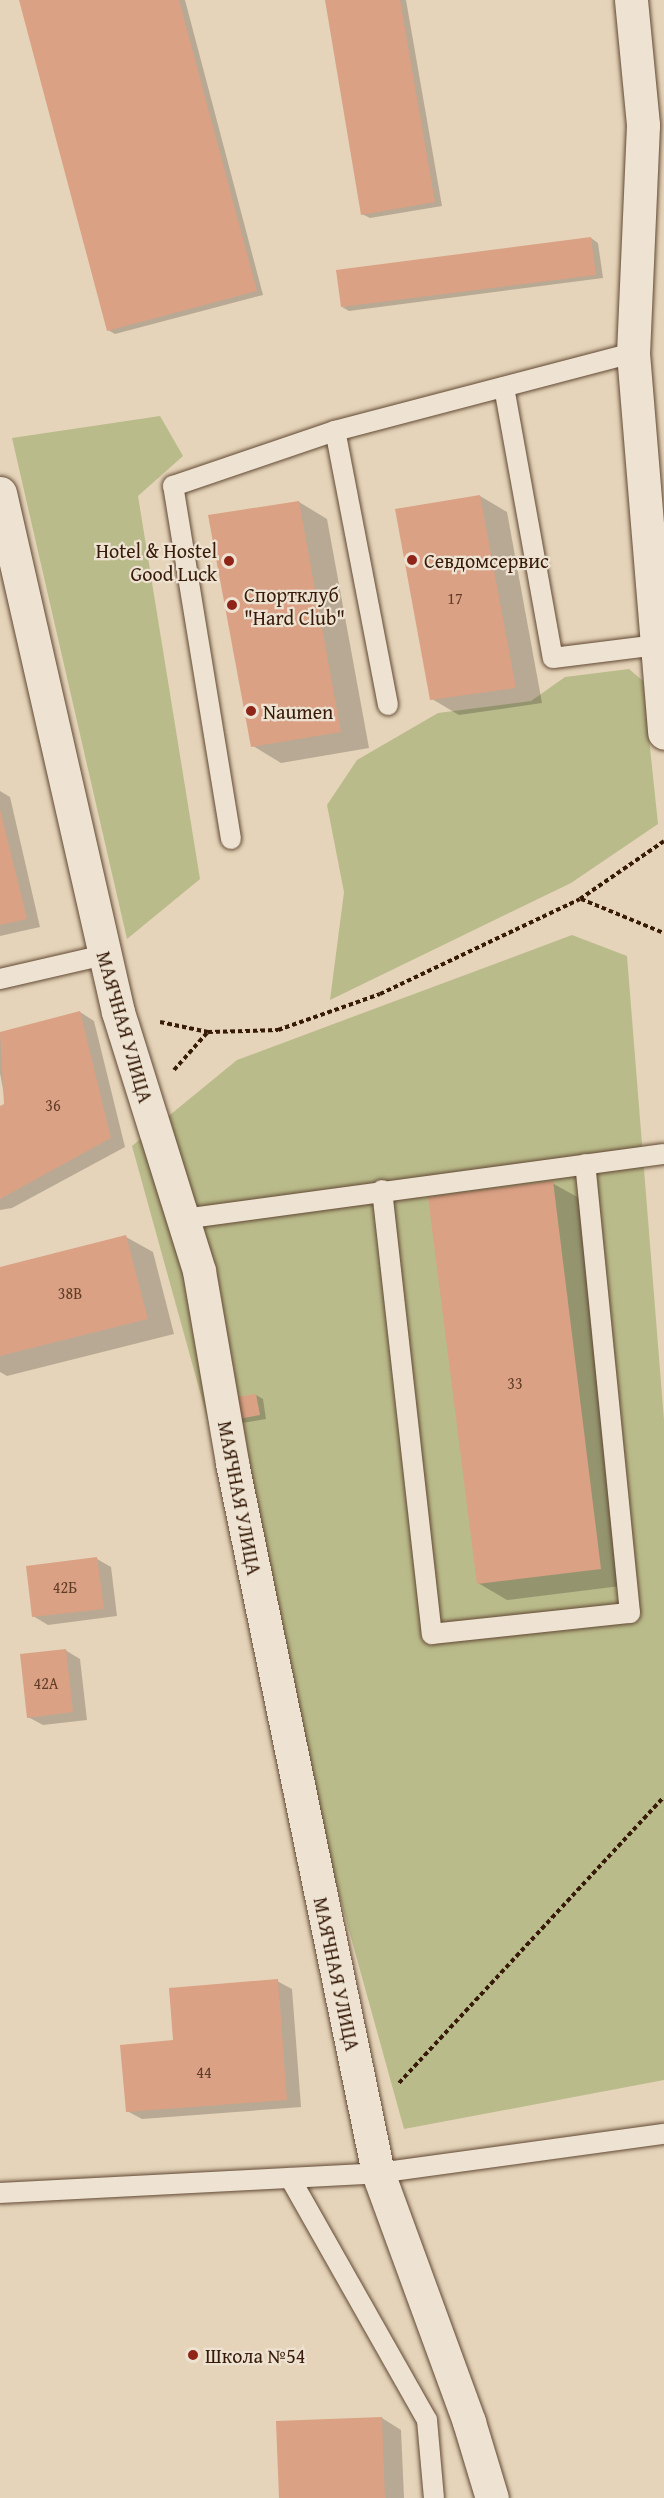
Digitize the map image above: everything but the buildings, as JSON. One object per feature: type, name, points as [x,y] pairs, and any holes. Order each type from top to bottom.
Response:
[{"type":"street","points":[[631,0],[653,124],[633,353],[664,734]]},
{"type":"street","name":"МАЯЧНАЯ УЛИЦА","points":[[0,493],[118,1012],[199,1270],[232,1463],[378,2174],[469,2422],[492,2498]]},
{"type":"lane","points":[[231,839],[173,486],[335,431],[633,353]]},
{"type":"lane","points":[[504,387],[553,658],[657,645]]},
{"type":"lane","points":[[335,431],[388,705]]},
{"type":"lane","points":[[0,979],[104,955]]},
{"type":"lane","points":[[183,1219],[382,1190],[664,1154]]},
{"type":"lane","points":[[382,1190],[432,1634],[630,1613],[585,1164]]},
{"type":"lane","points":[[0,2193],[378,2174],[664,2134]]},
{"type":"lane","points":[[290,2178],[427,2420],[434,2498]]},
{"type":"path","points":[[118,1012],[208,1032],[278,1030],[380,994],[580,899],[664,841]]},
{"type":"path","points":[[580,899],[664,933]]},
{"type":"path","points":[[396,2086],[664,1797]]},
{"type":"green space","points":[[160,416],[183,456],[138,496],[200,879],[127,939],[12,438]]},
{"type":"green space","points":[[629,669],[643,681],[658,824],[571,883],[330,1000],[344,892],[327,805],[357,760],[438,713],[531,701],[565,677]]},
{"type":"green space","points":[[572,935],[627,956],[664,1420],[664,2080],[404,2129],[132,1146],[237,1060]]},
{"type":"place","name":"Севдомсервис","points":[[412,560]]},
{"type":"place","name":"Hotel & Hostel Good Luck","points":[[229,561]]},
{"type":"place","name":"Спортклуб \"Hard Club\"","points":[[232,605]]},
{"type":"place","name":"Naumen","points":[[251,711]]},
{"type":"place","name":"Школа №54","points":[[193,2355]]}]
